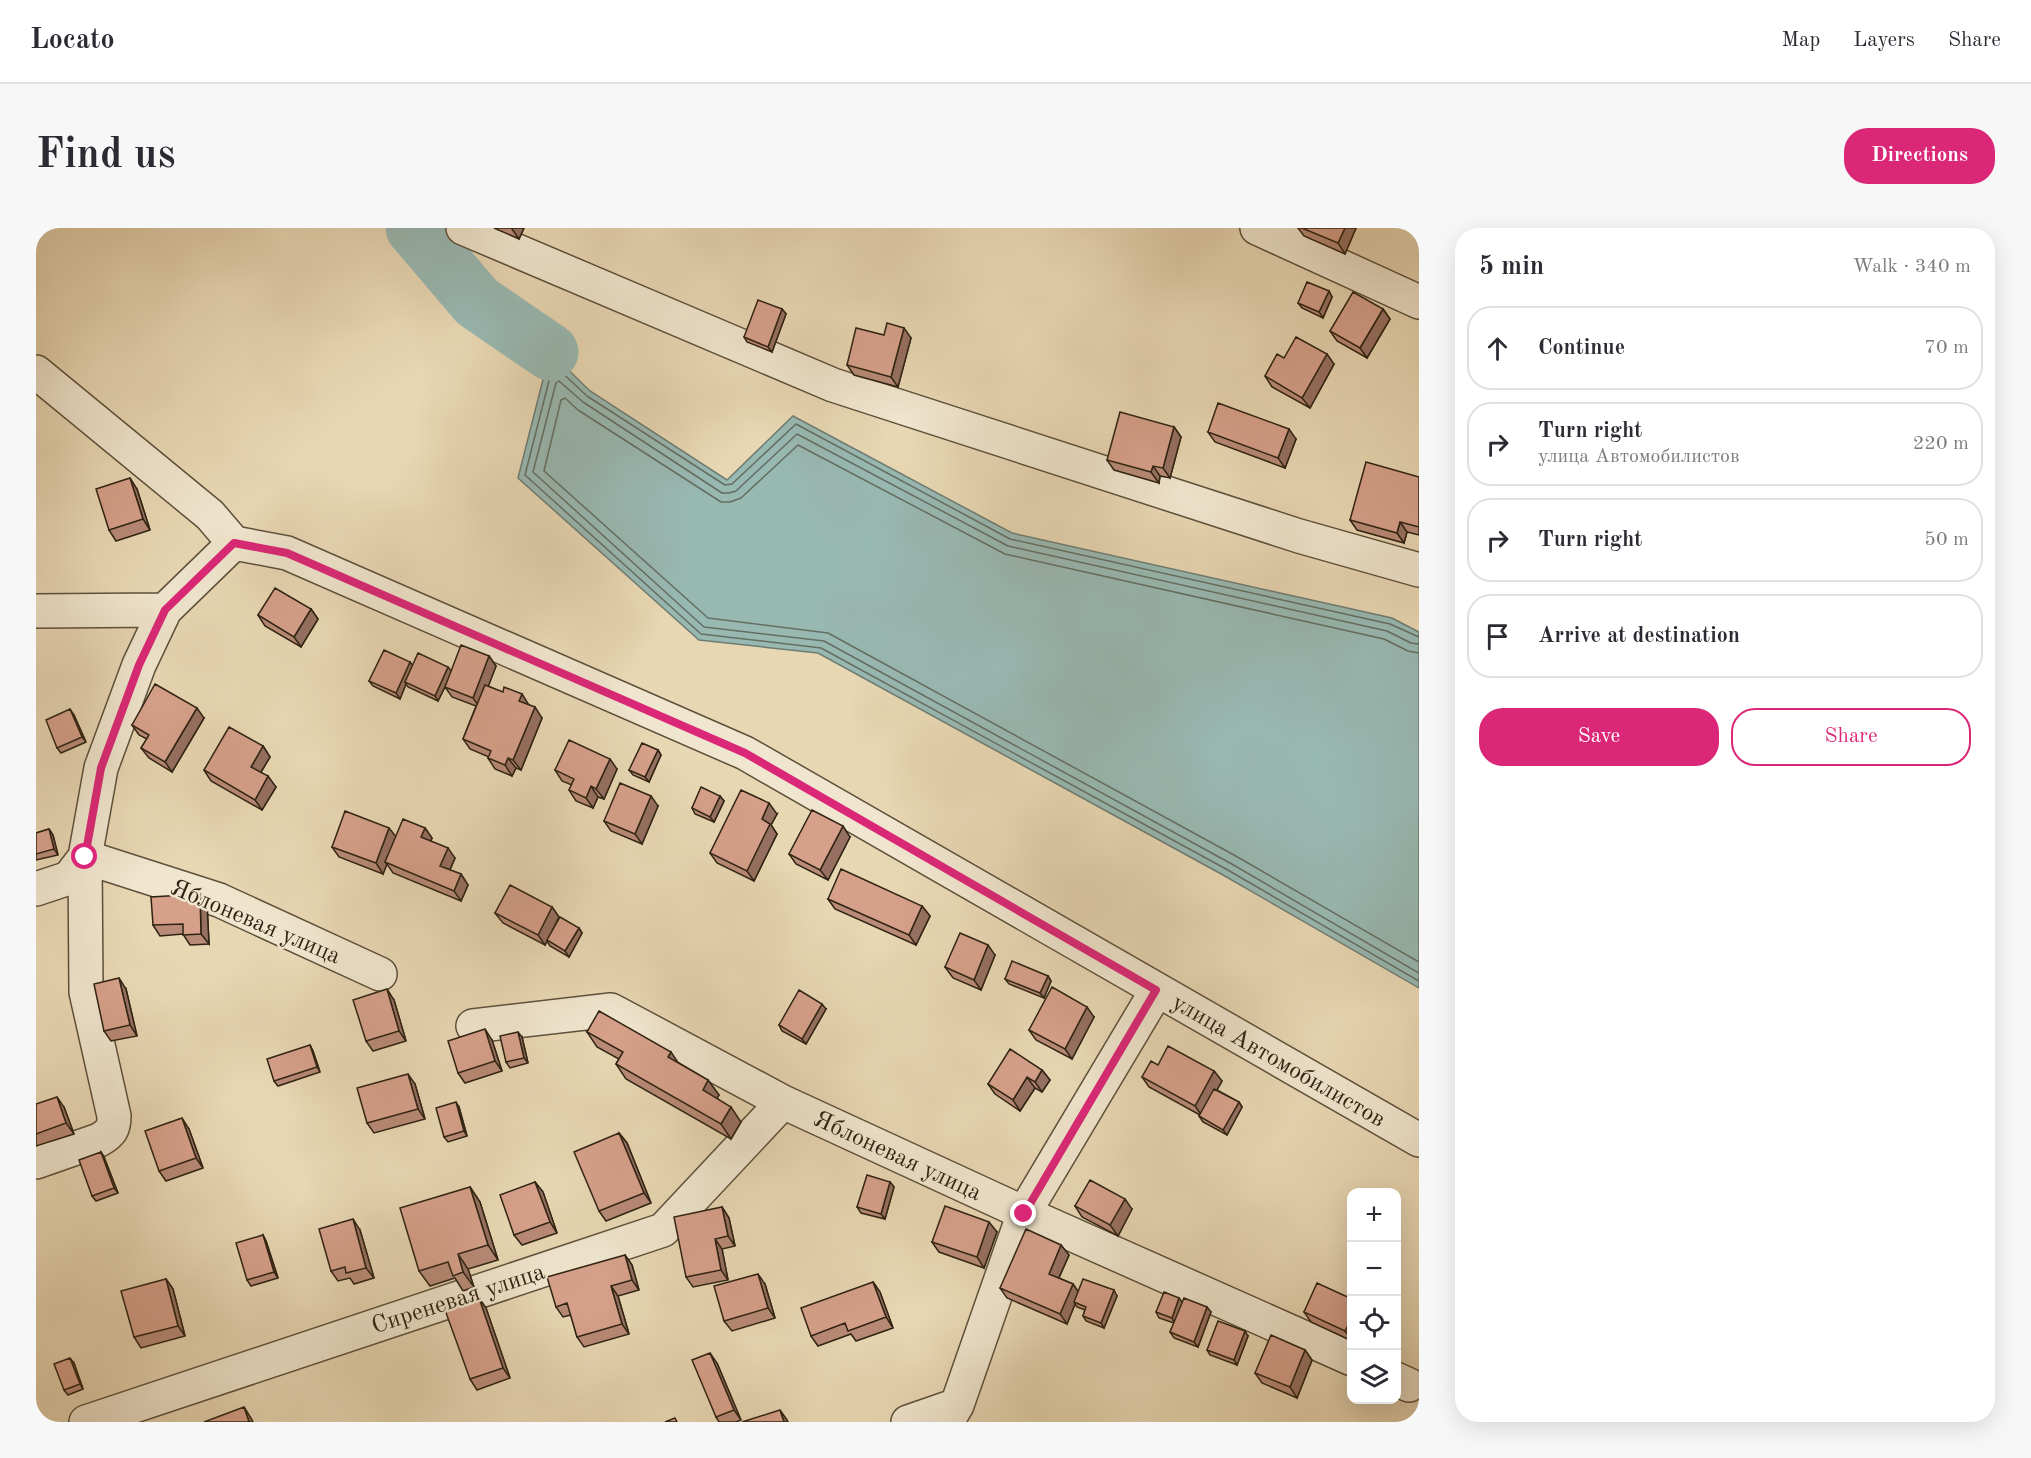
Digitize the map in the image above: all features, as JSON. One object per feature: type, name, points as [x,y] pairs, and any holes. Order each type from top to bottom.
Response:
[{"type":"street","points":[[463,228],[833,385],[1299,536],[1419,570]]},
{"type":"street","points":[[1257,228],[1419,302]]},
{"type":"street","points":[[36,372],[210,515],[234,543],[165,610],[139,665],[101,768],[85,857],[86,992],[114,1116],[114,1128],[99,1140],[36,1162]]},
{"type":"street","name":"улица Автомобилистов","points":[[234,543],[287,553],[745,753],[1419,1140]]},
{"type":"street","points":[[36,611],[165,610]]},
{"type":"street","points":[[36,889],[69,878],[85,857]]},
{"type":"street","name":"Яблоневая улица","points":[[85,857],[219,900],[380,974]]},
{"type":"street","points":[[908,1422],[952,1413],[1024,1214],[1156,990]]},
{"type":"street","name":"Яблоневая улица","points":[[473,1026],[611,1010],[783,1102],[1024,1214],[1347,1357]]},
{"type":"street","name":"Сиреневая улица","points":[[86,1422],[663,1230],[783,1102]]},
{"type":"water","points":[[550,352],[590,391],[727,480],[793,416],[1012,533],[1392,618],[1419,632],[1419,988],[1223,875],[818,653],[699,640],[518,478]]},
{"type":"building","points":[[1302,228],[1345,228],[1338,243]]},
{"type":"building","points":[[1307,282],[1329,291],[1319,312],[1298,303]]},
{"type":"building","points":[[1353,292],[1383,309],[1360,348],[1330,331]]},
{"type":"building","points":[[758,300],[782,309],[768,347],[744,337]]},
{"type":"building","points":[[887,323],[904,328],[891,377],[847,365],[856,328],[884,335]]},
{"type":"building","points":[[1296,337],[1327,354],[1302,398],[1265,376],[1277,354],[1284,358]]},
{"type":"building","points":[[1218,403],[1289,429],[1278,458],[1208,432]]},
{"type":"building","points":[[1120,412],[1174,427],[1163,468],[1153,466],[1151,472],[1107,460]]},
{"type":"building","points":[[1366,462],[1419,477],[1419,527],[1400,522],[1397,533],[1350,520]]},
{"type":"building","points":[[130,478],[143,519],[109,530],[96,489]]},
{"type":"building","points":[[275,588],[311,609],[294,637],[258,615]]},
{"type":"building","points":[[461,645],[489,656],[473,698],[445,687]]},
{"type":"building","points":[[384,650],[410,662],[396,693],[369,681]]},
{"type":"building","points":[[418,653],[448,667],[435,696],[405,682]]},
{"type":"building","points":[[155,684],[197,708],[165,762],[141,748],[149,735],[132,725]]},
{"type":"building","points":[[485,685],[503,692],[504,687],[522,694],[519,701],[535,707],[513,760],[508,758],[505,765],[488,758],[491,751],[463,739]]},
{"type":"building","points":[[70,709],[82,737],[57,748],[46,720]]},
{"type":"building","points":[[229,727],[263,746],[251,767],[268,776],[255,800],[204,770]]},
{"type":"building","points":[[569,740],[610,759],[596,789],[591,786],[586,798],[569,790],[574,779],[555,770]]},
{"type":"building","points":[[642,743],[658,750],[645,777],[629,770]]},
{"type":"building","points":[[620,783],[651,796],[635,834],[604,821]]},
{"type":"building","points":[[701,787],[720,796],[710,817],[692,808]]},
{"type":"building","points":[[741,790],[769,803],[762,819],[770,824],[747,871],[710,853]]},
{"type":"building","points":[[812,810],[843,826],[820,870],[789,854]]},
{"type":"building","points":[[345,811],[389,828],[376,863],[332,847]]},
{"type":"building","points":[[403,819],[425,828],[421,837],[448,848],[440,866],[461,874],[454,891],[385,862]]},
{"type":"building","points":[[49,829],[54,849],[36,854],[36,833]]},
{"type":"building","points":[[841,869],[922,906],[909,935],[828,899]]},
{"type":"building","points":[[510,885],[552,907],[538,935],[495,913]]},
{"type":"building","points":[[200,894],[201,934],[183,935],[183,924],[153,925],[151,897]]},
{"type":"building","points":[[560,917],[579,928],[565,951],[547,940]]},
{"type":"building","points":[[960,933],[988,945],[974,980],[945,967]]},
{"type":"building","points":[[1012,961],[1048,976],[1040,993],[1005,979]]},
{"type":"building","points":[[119,978],[130,1025],[104,1031],[94,984]]},
{"type":"building","points":[[1052,987],[1087,1007],[1065,1049],[1029,1030]]},
{"type":"building","points":[[387,989],[399,1031],[366,1041],[353,1000]]},
{"type":"building","points":[[799,990],[822,1004],[802,1039],[779,1025]]},
{"type":"building","points":[[599,1011],[671,1052],[668,1057],[708,1080],[703,1090],[731,1107],[721,1124],[616,1064],[623,1052],[587,1032]]},
{"type":"building","points":[[485,1029],[495,1061],[458,1073],[448,1041]]},
{"type":"building","points":[[518,1032],[524,1058],[506,1062],[500,1036]]},
{"type":"building","points":[[310,1045],[317,1067],[274,1081],[267,1059]]},
{"type":"building","points":[[1168,1046],[1214,1071],[1195,1106],[1142,1077],[1151,1061],[1158,1065]]},
{"type":"building","points":[[1010,1049],[1042,1070],[1035,1082],[1027,1077],[1013,1100],[988,1084]]},
{"type":"building","points":[[408,1074],[418,1109],[367,1123],[357,1088]]},
{"type":"building","points":[[1214,1089],[1239,1102],[1223,1130],[1199,1116]]},
{"type":"building","points":[[57,1097],[66,1123],[36,1134],[36,1104]]},
{"type":"building","points":[[456,1102],[464,1131],[444,1137],[436,1108]]},
{"type":"building","points":[[182,1118],[196,1158],[159,1171],[145,1131]]},
{"type":"building","points":[[619,1133],[644,1193],[599,1211],[574,1152]]},
{"type":"building","points":[[101,1152],[114,1188],[92,1196],[79,1160]]},
{"type":"building","points":[[867,1175],[890,1182],[881,1214],[857,1207]]},
{"type":"building","points":[[1090,1180],[1125,1199],[1110,1225],[1075,1206]]},
{"type":"building","points":[[535,1182],[550,1222],[514,1235],[500,1195]]},
{"type":"building","points":[[470,1187],[488,1245],[458,1254],[463,1272],[453,1276],[448,1262],[419,1271],[400,1208]]},
{"type":"building","points":[[945,1206],[989,1222],[977,1257],[932,1242]]},
{"type":"building","points":[[722,1207],[728,1236],[715,1239],[721,1270],[686,1277],[674,1217]]},
{"type":"building","points":[[353,1219],[366,1268],[346,1273],[345,1267],[331,1271],[319,1229]]},
{"type":"building","points":[[1026,1229],[1061,1245],[1049,1274],[1073,1284],[1060,1314],[1000,1288]]},
{"type":"building","points":[[263,1235],[274,1272],[247,1280],[236,1243]]},
{"type":"building","points":[[625,1255],[632,1280],[611,1286],[622,1324],[577,1337],[567,1303],[556,1307],[547,1277]]},
{"type":"building","points":[[758,1274],[768,1308],[724,1321],[714,1286]]},
{"type":"building","points":[[166,1279],[178,1326],[134,1337],[121,1291]]},
{"type":"building","points":[[1083,1279],[1114,1290],[1101,1323],[1083,1316],[1086,1307],[1074,1302]]},
{"type":"building","points":[[873,1282],[886,1317],[848,1331],[845,1323],[811,1336],[801,1308]]},
{"type":"building","points":[[1317,1283],[1347,1297],[1347,1327],[1345,1331],[1304,1312]]},
{"type":"building","points":[[1164,1292],[1179,1298],[1172,1318],[1156,1312]]},
{"type":"building","points":[[479,1298],[503,1368],[470,1379],[445,1310]]},
{"type":"building","points":[[1184,1298],[1207,1307],[1194,1342],[1170,1332]]},
{"type":"building","points":[[1218,1321],[1245,1331],[1234,1360],[1207,1350]]},
{"type":"building","points":[[1271,1335],[1305,1350],[1290,1387],[1255,1373]]},
{"type":"building","points":[[710,1353],[734,1410],[716,1417],[692,1360]]},
{"type":"building","points":[[70,1358],[80,1384],[64,1390],[54,1364]]},
{"type":"building","points":[[244,1407],[249,1422],[204,1422]]},
{"type":"building","points":[[780,1410],[784,1422],[742,1422]]},
{"type":"building","points":[[675,1418],[677,1422],[665,1422]]},
{"type":"waterway","points":[[414,228],[477,302],[550,352]]},
{"type":"route","points":[[85,857],[101,768],[139,665],[165,610],[234,543],[287,553],[745,753],[1156,990],[1024,1214]]}]
